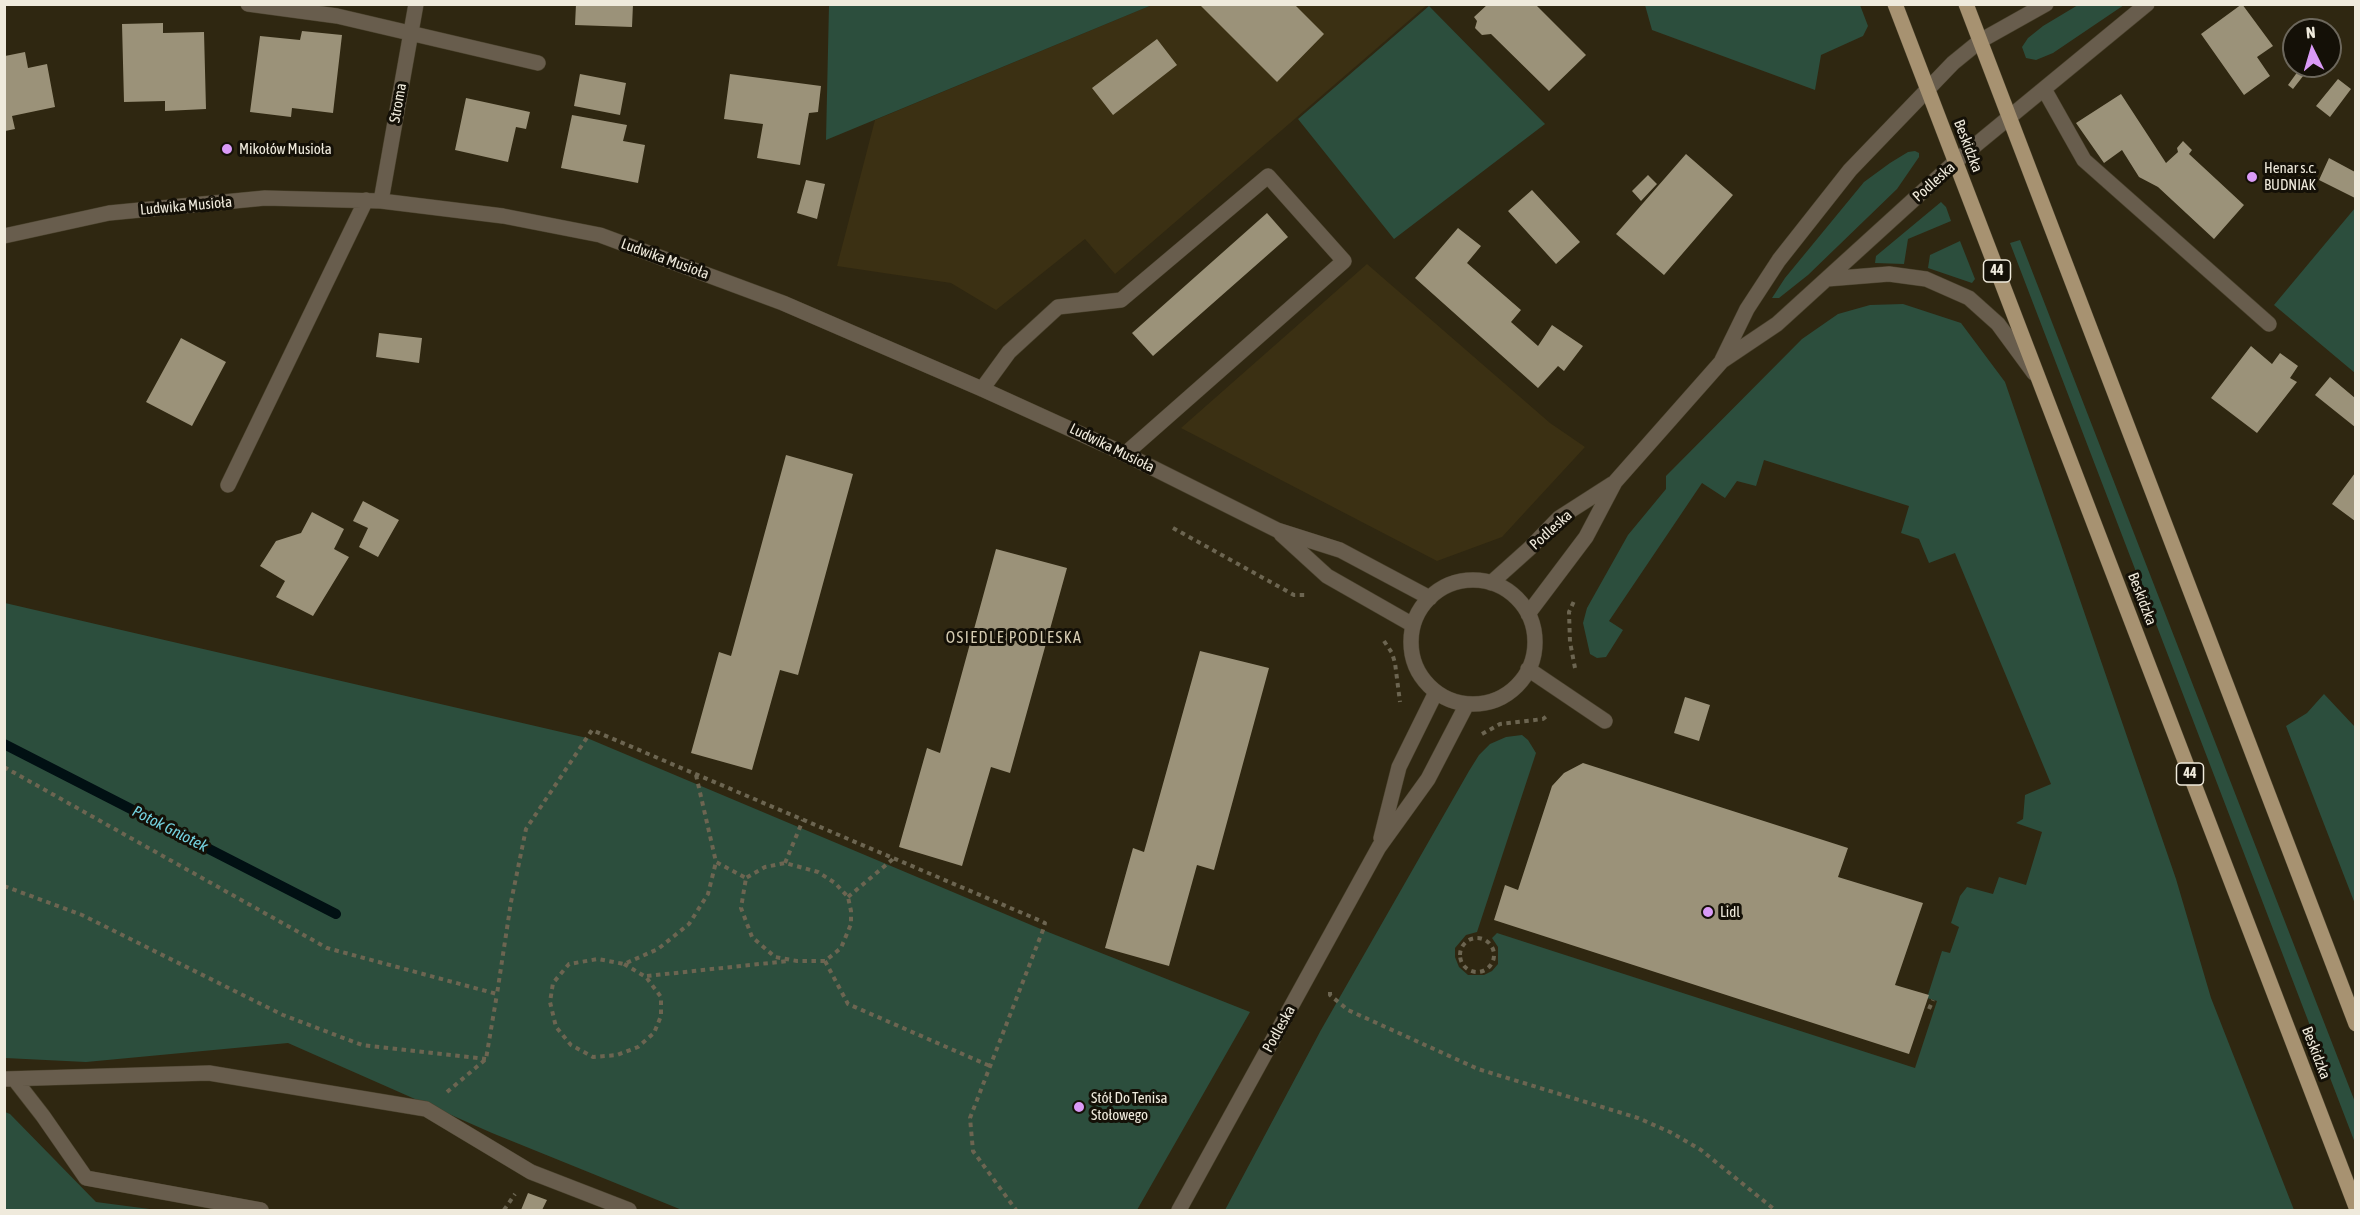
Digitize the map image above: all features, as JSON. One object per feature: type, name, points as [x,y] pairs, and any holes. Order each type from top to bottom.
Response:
[{"type":"main road","name":"Beskidzka","points":[[1895,4],[2355,1207]]},
{"type":"main road","points":[[1966,4],[2355,1024]]},
{"type":"street","points":[[248,4],[337,16],[538,63]]},
{"type":"street","name":"Stroma","points":[[228,485],[373,201],[416,4]]},
{"type":"street","name":"Podleska","points":[[1722,361],[1747,309],[1779,260],[1850,170],[1927,87],[1980,41],[2046,4]]},
{"type":"street","name":"Podleska","points":[[1528,615],[1586,537],[1615,482],[1722,361],[1777,324],[1955,162],[2147,4]]},
{"type":"street","points":[[2044,90],[2084,160],[2269,324]]},
{"type":"street","points":[[982,389],[1009,352],[1058,307],[1121,300],[1268,176],[1344,261],[1125,454]]},
{"type":"street","name":"Ludwika Musioła","points":[[4,236],[109,213],[265,198],[373,201],[503,216],[600,234],[783,303],[982,389],[1125,454],[1277,530],[1340,550],[1430,598]]},
{"type":"street","points":[[1827,279],[1889,274],[1926,279],[1969,298],[1998,324],[2039,379]]},
{"type":"street","name":"Podleska","points":[[1491,583],[1559,518],[1615,482]]},
{"type":"street","name":"Ludwika Musioła","points":[[1277,530],[1328,576],[1413,624]]},
{"type":"street","points":[[1471,580],[1491,583],[1508,591],[1523,605],[1535,642],[1532,661],[1523,679],[1509,692],[1492,701],[1467,704],[1454,702],[1436,692],[1423,680],[1414,663],[1410,644],[1413,624],[1421,608],[1430,598],[1452,584],[1471,580]]},
{"type":"street","points":[[1528,669],[1605,721]]},
{"type":"street","name":"Podleska","points":[[1379,847],[1399,767],[1436,692]]},
{"type":"street","name":"Podleska","points":[[1179,1210],[1379,847],[1428,779],[1467,704]]},
{"type":"street","points":[[10,1080],[208,1072],[426,1109],[531,1172],[629,1210]]},
{"type":"street","points":[[10,1080],[43,1116],[86,1178],[261,1210]]},
{"type":"path","points":[[1173,528],[1294,595],[1312,595]]},
{"type":"path","points":[[1575,675],[1569,612],[1579,591]]},
{"type":"path","points":[[1379,635],[1392,653],[1400,706]]},
{"type":"path","points":[[426,1109],[486,1059],[511,902],[526,829],[592,730],[1045,923],[970,1118],[973,1152],[1016,1210]]},
{"type":"path","points":[[4,767],[327,948],[497,994]]},
{"type":"path","points":[[624,964],[658,949],[689,924],[708,894],[716,862],[696,774]]},
{"type":"path","points":[[785,863],[803,820]]},
{"type":"path","points":[[848,897],[893,859]]},
{"type":"path","points":[[716,862],[746,878]]},
{"type":"path","points":[[646,976],[792,961],[825,962],[841,948],[851,924],[848,897],[835,883],[818,872],[785,863],[765,867],[746,878]]},
{"type":"path","points":[[746,878],[741,908],[752,937],[775,957],[792,961]]},
{"type":"path","points":[[4,886],[82,915],[283,1014],[362,1045],[486,1059]]},
{"type":"path","points":[[1476,938],[1487,941],[1493,950],[1493,961],[1480,972],[1469,970],[1460,957],[1462,946],[1476,938]]},
{"type":"path","points":[[598,959],[624,964],[646,976],[661,997],[661,1016],[654,1033],[638,1047],[617,1055],[593,1057],[571,1044],[556,1027],[550,1002],[553,983],[569,964],[598,959]]},
{"type":"path","points":[[825,962],[848,1004],[990,1066]]},
{"type":"path","points":[[1330,984],[1330,996],[1348,1010],[1478,1070],[1638,1118],[1670,1131],[1701,1150],[1775,1210]]},
{"type":"path","points":[[1929,1009],[1933,1000]]},
{"type":"shaded area","points":[[1428,4],[1115,274],[1085,239],[996,310],[951,283],[837,266],[875,120],[1152,5]]},
{"type":"shaded area","points":[[1367,264],[1550,423],[1585,447],[1502,537],[1437,561],[1181,428]]},
{"type":"green space","points":[[829,4],[1152,5],[826,140]]},
{"type":"green space","points":[[1645,5],[1860,5],[1868,26],[1863,36],[1821,55],[1815,90],[1652,30]]},
{"type":"green space","points":[[2078,5],[2124,5],[2053,53],[2036,60],[2026,58],[2022,47],[2028,38]]},
{"type":"green space","points":[[1429,6],[1545,124],[1394,239],[1298,119]]},
{"type":"green space","points":[[1908,152],[1919,153],[1919,157],[1897,189],[1808,275],[1779,298],[1772,298],[1785,278],[1864,182]]},
{"type":"green space","points":[[1941,202],[1946,207],[1951,221],[1908,239],[1904,264],[1875,263],[1876,256]]},
{"type":"green space","points":[[2355,208],[2356,373],[2274,305]]},
{"type":"green space","points":[[2020,240],[2355,1102],[2355,1143],[2010,243]]},
{"type":"green space","points":[[1960,241],[1975,279],[1972,283],[1928,268],[1930,255]]},
{"type":"green space","points":[[1903,304],[1961,323],[2005,382],[2176,879],[2211,998],[2294,1210],[1225,1210],[1321,1030],[1469,771],[1479,755],[1490,744],[1506,737],[1522,735],[1536,753],[1477,932],[1466,935],[1455,948],[1455,957],[1459,967],[1468,975],[1484,975],[1498,964],[1498,947],[1492,938],[1497,933],[1915,1068],[1937,1001],[1927,998],[1942,951],[1950,953],[1959,927],[1951,923],[1960,896],[1967,887],[1993,894],[1999,877],[2026,885],[2042,832],[2016,823],[2023,819],[2025,795],[2051,784],[1955,553],[1929,563],[1919,539],[1901,533],[1909,506],[1764,460],[1756,486],[1737,481],[1725,498],[1702,483],[1609,621],[1623,630],[1606,657],[1597,658],[1590,654],[1583,623],[1587,608],[1628,535],[1666,489],[1666,476],[1802,339],[1838,314],[1870,305]]},
{"type":"green space","points":[[5,603],[587,738],[1043,930],[1250,1012],[1137,1210],[682,1210],[492,1133],[288,1043],[86,1062],[5,1058]]},
{"type":"green space","points":[[2324,694],[2355,727],[2355,904],[2286,726],[2307,713]]},
{"type":"green space","points":[[5,1112],[10,1114],[96,1202],[157,1210],[5,1210]]},
{"type":"building","points":[[576,4],[633,4],[632,27],[575,25]]},
{"type":"building","points":[[1199,4],[1294,4],[1324,34],[1277,82]]},
{"type":"building","points":[[1488,4],[1535,4],[1586,55],[1549,91],[1491,34],[1482,35],[1475,28],[1477,21],[1474,17]]},
{"type":"building","points":[[2242,4],[2273,46],[2257,57],[2270,76],[2244,95],[2201,34]]},
{"type":"building","points":[[163,23],[163,33],[204,32],[206,109],[165,111],[165,101],[124,102],[122,24]]},
{"type":"building","points":[[302,31],[342,35],[333,113],[292,108],[291,117],[250,112],[260,36],[300,40]]},
{"type":"building","points":[[1157,39],[1177,65],[1113,115],[1092,88]]},
{"type":"building","points":[[25,52],[28,68],[47,64],[55,107],[12,116],[15,129],[5,131],[5,56]]},
{"type":"building","points":[[580,74],[626,83],[620,115],[574,106]]},
{"type":"building","points":[[730,74],[821,86],[818,112],[809,113],[800,165],[757,158],[763,124],[724,119]]},
{"type":"building","points":[[2293,78],[2302,78],[2293,89],[2288,85]]},
{"type":"building","points":[[2338,79],[2351,89],[2330,117],[2316,106]]},
{"type":"building","points":[[2121,94],[2166,163],[2178,152],[2177,148],[2183,141],[2192,150],[2189,154],[2244,205],[2214,239],[2158,187],[2139,177],[2122,150],[2104,163],[2076,123]]},
{"type":"building","points":[[466,98],[530,112],[526,129],[516,127],[508,162],[455,150]]},
{"type":"building","points":[[572,115],[627,125],[623,141],[645,145],[638,183],[561,168]]},
{"type":"building","points":[[1686,154],[1733,195],[1664,275],[1616,234]]},
{"type":"building","points":[[2329,158],[2355,172],[2355,198],[2319,180]]},
{"type":"building","points":[[1648,175],[1657,184],[1641,201],[1632,191]]},
{"type":"building","points":[[806,180],[825,184],[817,219],[797,213]]},
{"type":"building","points":[[1532,190],[1580,242],[1556,264],[1508,211]]},
{"type":"building","points":[[1267,213],[1288,237],[1153,356],[1132,333]]},
{"type":"building","points":[[1458,228],[1481,246],[1467,263],[1521,310],[1511,322],[1538,346],[1552,325],[1583,346],[1564,371],[1558,366],[1538,388],[1415,278]]},
{"type":"building","points":[[379,333],[422,338],[419,363],[376,357]]},
{"type":"building","points":[[181,338],[226,362],[192,426],[146,402]]},
{"type":"building","points":[[2251,346],[2272,364],[2280,353],[2298,366],[2290,378],[2297,382],[2257,433],[2211,398]]},
{"type":"building","points":[[2330,377],[2355,398],[2355,427],[2315,395]]},
{"type":"building","points":[[786,455],[853,474],[798,675],[780,670],[752,770],[691,753],[719,652],[731,656]]},
{"type":"building","points":[[2355,473],[2355,521],[2332,504]]},
{"type":"building","points":[[363,501],[399,520],[378,557],[359,547],[368,528],[353,521]]},
{"type":"building","points":[[312,512],[344,529],[334,549],[349,557],[313,616],[276,597],[285,581],[260,566],[276,541],[301,533]]},
{"type":"building","points":[[996,549],[1067,568],[1010,773],[991,767],[962,866],[899,847],[927,748],[940,753]]},
{"type":"building","points":[[1200,651],[1269,668],[1214,870],[1197,865],[1169,966],[1105,948],[1133,848],[1144,852]]},
{"type":"building","points":[[1685,697],[1710,705],[1699,741],[1674,733]]},
{"type":"building","name":"Lidl","points":[[1583,763],[1848,848],[1838,877],[1923,903],[1895,985],[1929,995],[1909,1054],[1494,920],[1505,885],[1518,890],[1552,786],[1564,773]]},
{"type":"building","points":[[528,1193],[547,1200],[542,1210],[521,1210]]},
{"type":"waterway","name":"Potok Gniotek","points":[[4,744],[336,914]]},
{"type":"place","name":"Mikołów Musioła","points":[[227,149]]},
{"type":"place","name":"Henar s.c. BUDNIAK","points":[[2252,177]]},
{"type":"place","name":"Lidl","points":[[1708,912]]},
{"type":"place","name":"Stół Do Tenisa Stołowego","points":[[1079,1107]]},
{"type":"district","name":"OSIEDLE PODLESKA","points":[[1014,638]]}]
